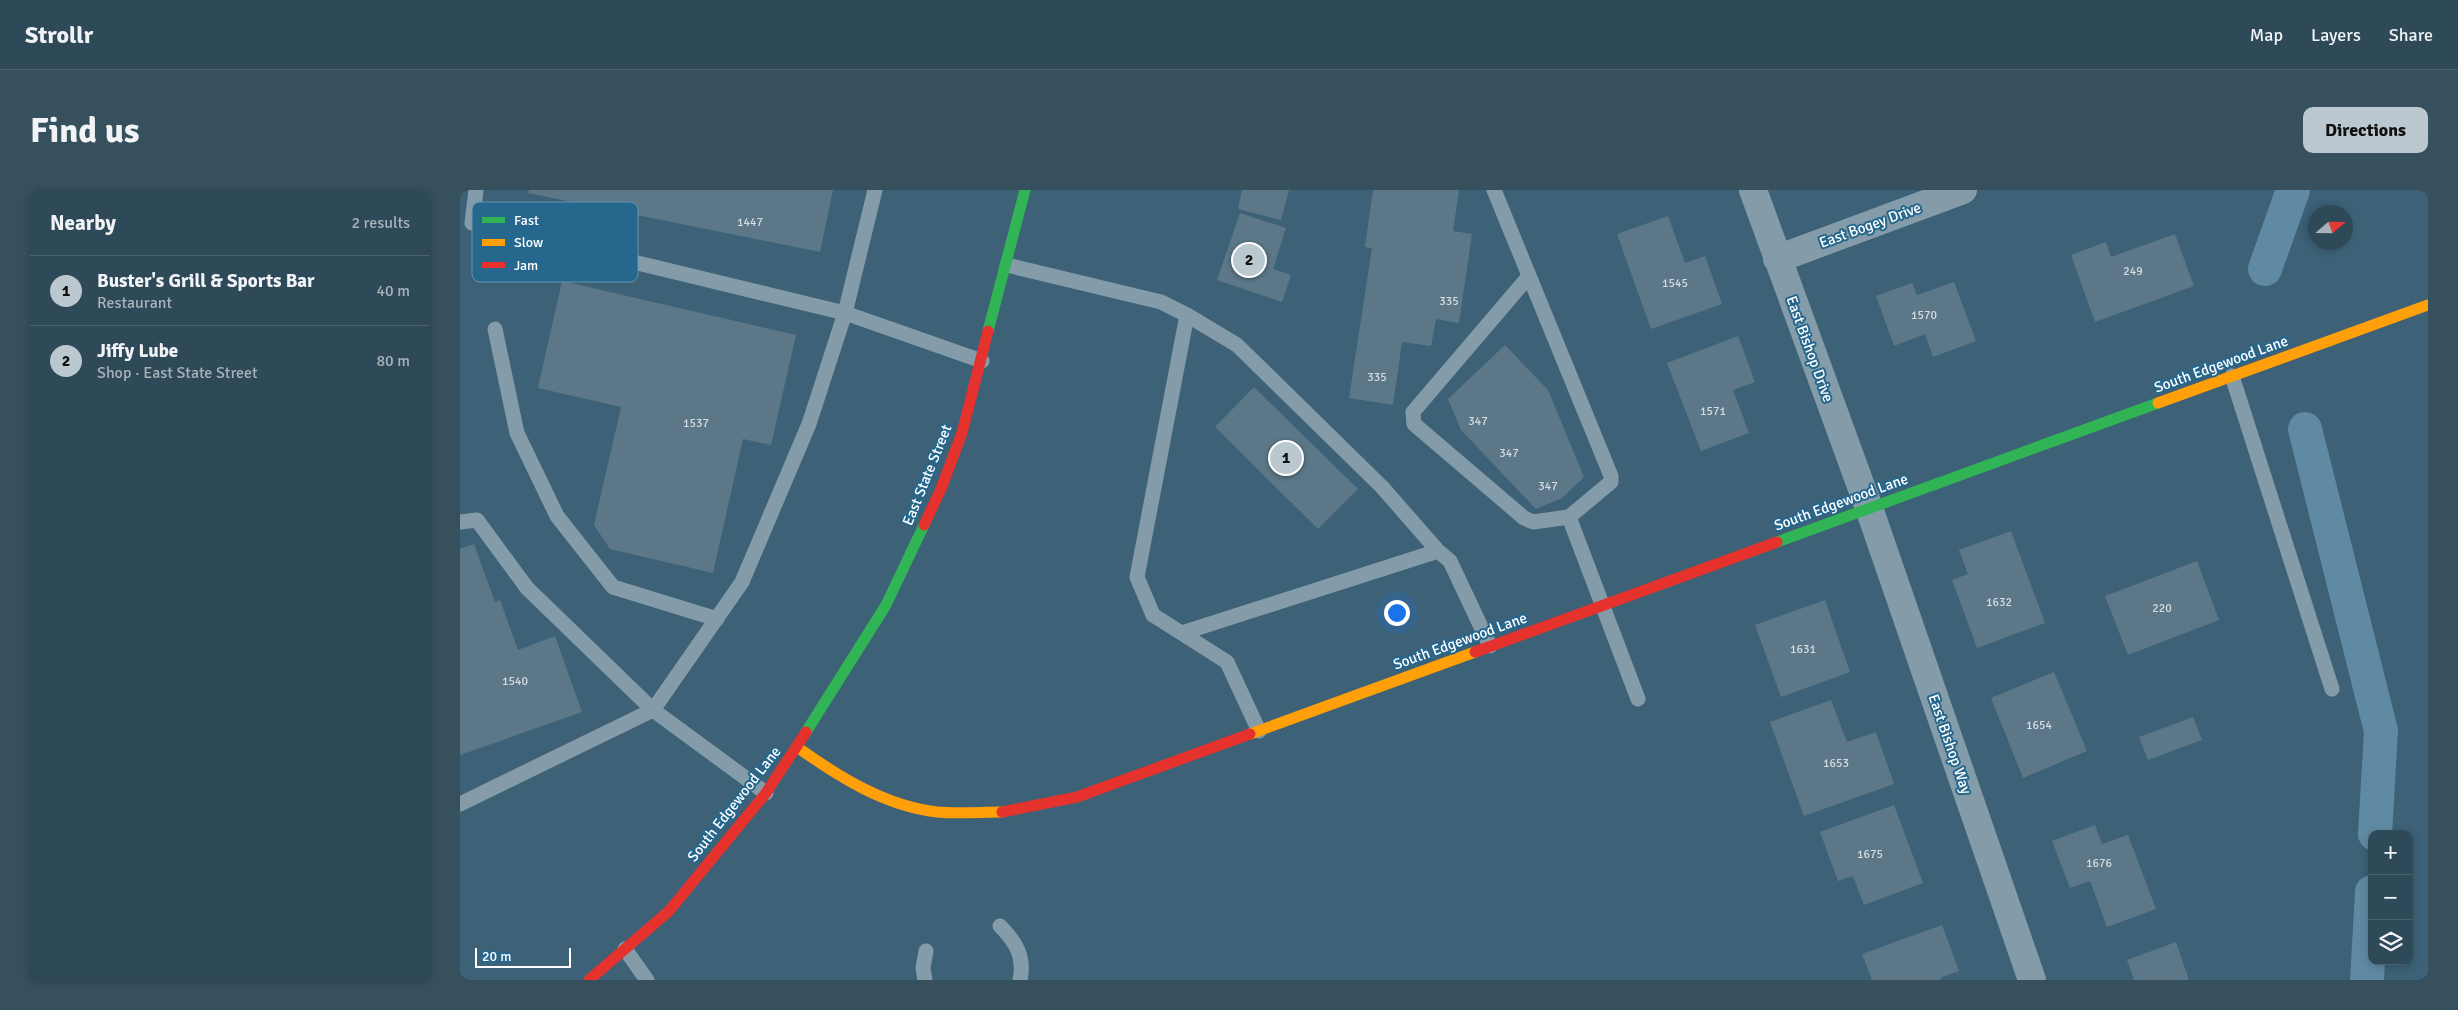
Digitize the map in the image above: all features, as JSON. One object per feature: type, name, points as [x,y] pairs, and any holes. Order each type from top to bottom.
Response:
[{"type":"street","name":"East State Street","points":[[797,747],[886,605],[941,489],[962,433],[1025,190]]},
{"type":"street","name":"East Bishop Drive","points":[[1752,190],[1869,508]]},
{"type":"street","name":"East Bogey Drive","points":[[1777,259],[1963,190]]},
{"type":"street","name":"South Edgewood Lane","points":[[589,980],[669,911],[766,792],[797,747],[839,777],[902,805],[938,812],[1004,812],[1077,797],[2428,305]]},
{"type":"street","name":"East Bishop Way","points":[[1869,508],[2032,980]]},
{"type":"lane","points":[[460,804],[653,710],[717,619],[742,582],[809,424],[845,314],[875,190]]},
{"type":"lane","points":[[1494,190],[1529,276],[1611,479],[1611,482],[1569,517],[1533,522],[1524,518],[1414,424],[1412,418],[1413,412],[1529,276]]},
{"type":"lane","points":[[638,263],[845,314],[982,361]]},
{"type":"lane","points":[[1007,265],[1161,302],[1187,315],[1237,346],[1382,487],[1438,551],[1450,561],[1490,646]]},
{"type":"lane","points":[[1187,315],[1136,577],[1154,616],[1227,662],[1260,730]]},
{"type":"lane","points":[[495,330],[517,433],[558,516],[613,587],[717,619]]},
{"type":"lane","points":[[2232,376],[2332,689]]},
{"type":"lane","points":[[1569,517],[1638,699]]},
{"type":"lane","points":[[460,522],[477,520],[527,588],[653,710],[766,792]]},
{"type":"lane","points":[[1182,633],[1438,551]]},
{"type":"lane","points":[[1000,926],[1012,938],[1020,953],[1022,970],[1020,980]]},
{"type":"lane","points":[[626,949],[647,980]]},
{"type":"lane","points":[[926,951],[924,968],[926,980]]},
{"type":"building","points":[[529,190],[833,190],[820,252],[638,215],[638,202],[573,202],[528,193]]},
{"type":"building","points":[[1242,190],[1289,190],[1281,220],[1238,209]]},
{"type":"building","points":[[1373,190],[1459,190],[1453,231],[1472,234],[1459,323],[1436,319],[1431,346],[1402,342],[1393,405],[1349,398],[1372,248],[1365,247]]},
{"type":"building","points":[[1240,213],[1286,228],[1273,269],[1291,275],[1282,302],[1217,280]]},
{"type":"building","points":[[1668,216],[1685,263],[1705,256],[1722,304],[1651,329],[1617,234]]},
{"type":"building","points":[[2175,234],[2194,286],[2095,322],[2071,255],[2106,242],[2111,257]]},
{"type":"building","points":[[562,282],[796,335],[771,445],[743,439],[713,573],[610,549],[594,525],[621,407],[538,388]]},
{"type":"building","points":[[1954,282],[1976,341],[1933,357],[1925,334],[1894,346],[1876,296],[1912,283],[1917,295]]},
{"type":"building","points":[[1738,336],[1755,382],[1733,390],[1749,433],[1701,451],[1667,363]]},
{"type":"building","points":[[1505,345],[1548,390],[1584,477],[1562,498],[1536,509],[1461,430],[1448,399]]},
{"type":"building","points":[[1254,387],[1358,489],[1318,529],[1215,427]]},
{"type":"building","points":[[2011,531],[2045,623],[1977,648],[1952,580],[1968,574],[1959,550]]},
{"type":"building","points":[[474,544],[495,602],[500,600],[518,650],[555,636],[582,712],[460,755],[460,549]]},
{"type":"building","points":[[2197,561],[2219,620],[2128,655],[2105,596]]},
{"type":"building","points":[[1825,600],[1850,672],[1781,697],[1755,625]]},
{"type":"building","points":[[2054,672],[2087,751],[2023,778],[1991,698]]},
{"type":"building","points":[[1831,700],[1847,742],[1876,732],[1894,784],[1804,816],[1770,722]]},
{"type":"building","points":[[2193,717],[2202,740],[2148,760],[2139,737]]},
{"type":"building","points":[[1894,805],[1923,883],[1864,905],[1853,876],[1838,881],[1820,832]]},
{"type":"building","points":[[2095,825],[2102,844],[2128,835],[2156,909],[2107,927],[2090,881],[2070,888],[2052,841]]},
{"type":"building","points":[[1942,925],[1959,971],[1940,978],[1941,980],[1872,980],[1862,954]]},
{"type":"building","points":[[2176,942],[2189,980],[2134,980],[2127,960]]},
{"type":"waterway","points":[[2265,269],[2293,190]]},
{"type":"waterway","points":[[2305,429],[2381,731],[2375,830]]},
{"type":"waterway","points":[[2367,980],[2370,920]]},
{"type":"traffic: fast","points":[[988,331],[1025,190]]},
{"type":"traffic: fast","points":[[1777,542],[2158,403]]},
{"type":"traffic: fast","points":[[806,732],[886,605],[924,525]]},
{"type":"traffic: slow","points":[[2158,403],[2428,305]]},
{"type":"traffic: slow","points":[[1250,734],[1475,652]]},
{"type":"traffic: slow","points":[[797,747],[846,779],[899,804],[937,812],[1002,812]]},
{"type":"traffic: jam","points":[[924,525],[941,489],[962,433],[988,331]]},
{"type":"traffic: jam","points":[[1475,652],[1777,542]]},
{"type":"traffic: jam","points":[[589,980],[669,911],[766,793],[806,732]]},
{"type":"traffic: jam","points":[[1002,812],[1077,797],[1250,734]]},
{"type":"place","name":"Jiffy Lube","points":[[1249,260]]},
{"type":"place","name":"Buster's Grill & Sports Bar","points":[[1286,458]]}]
